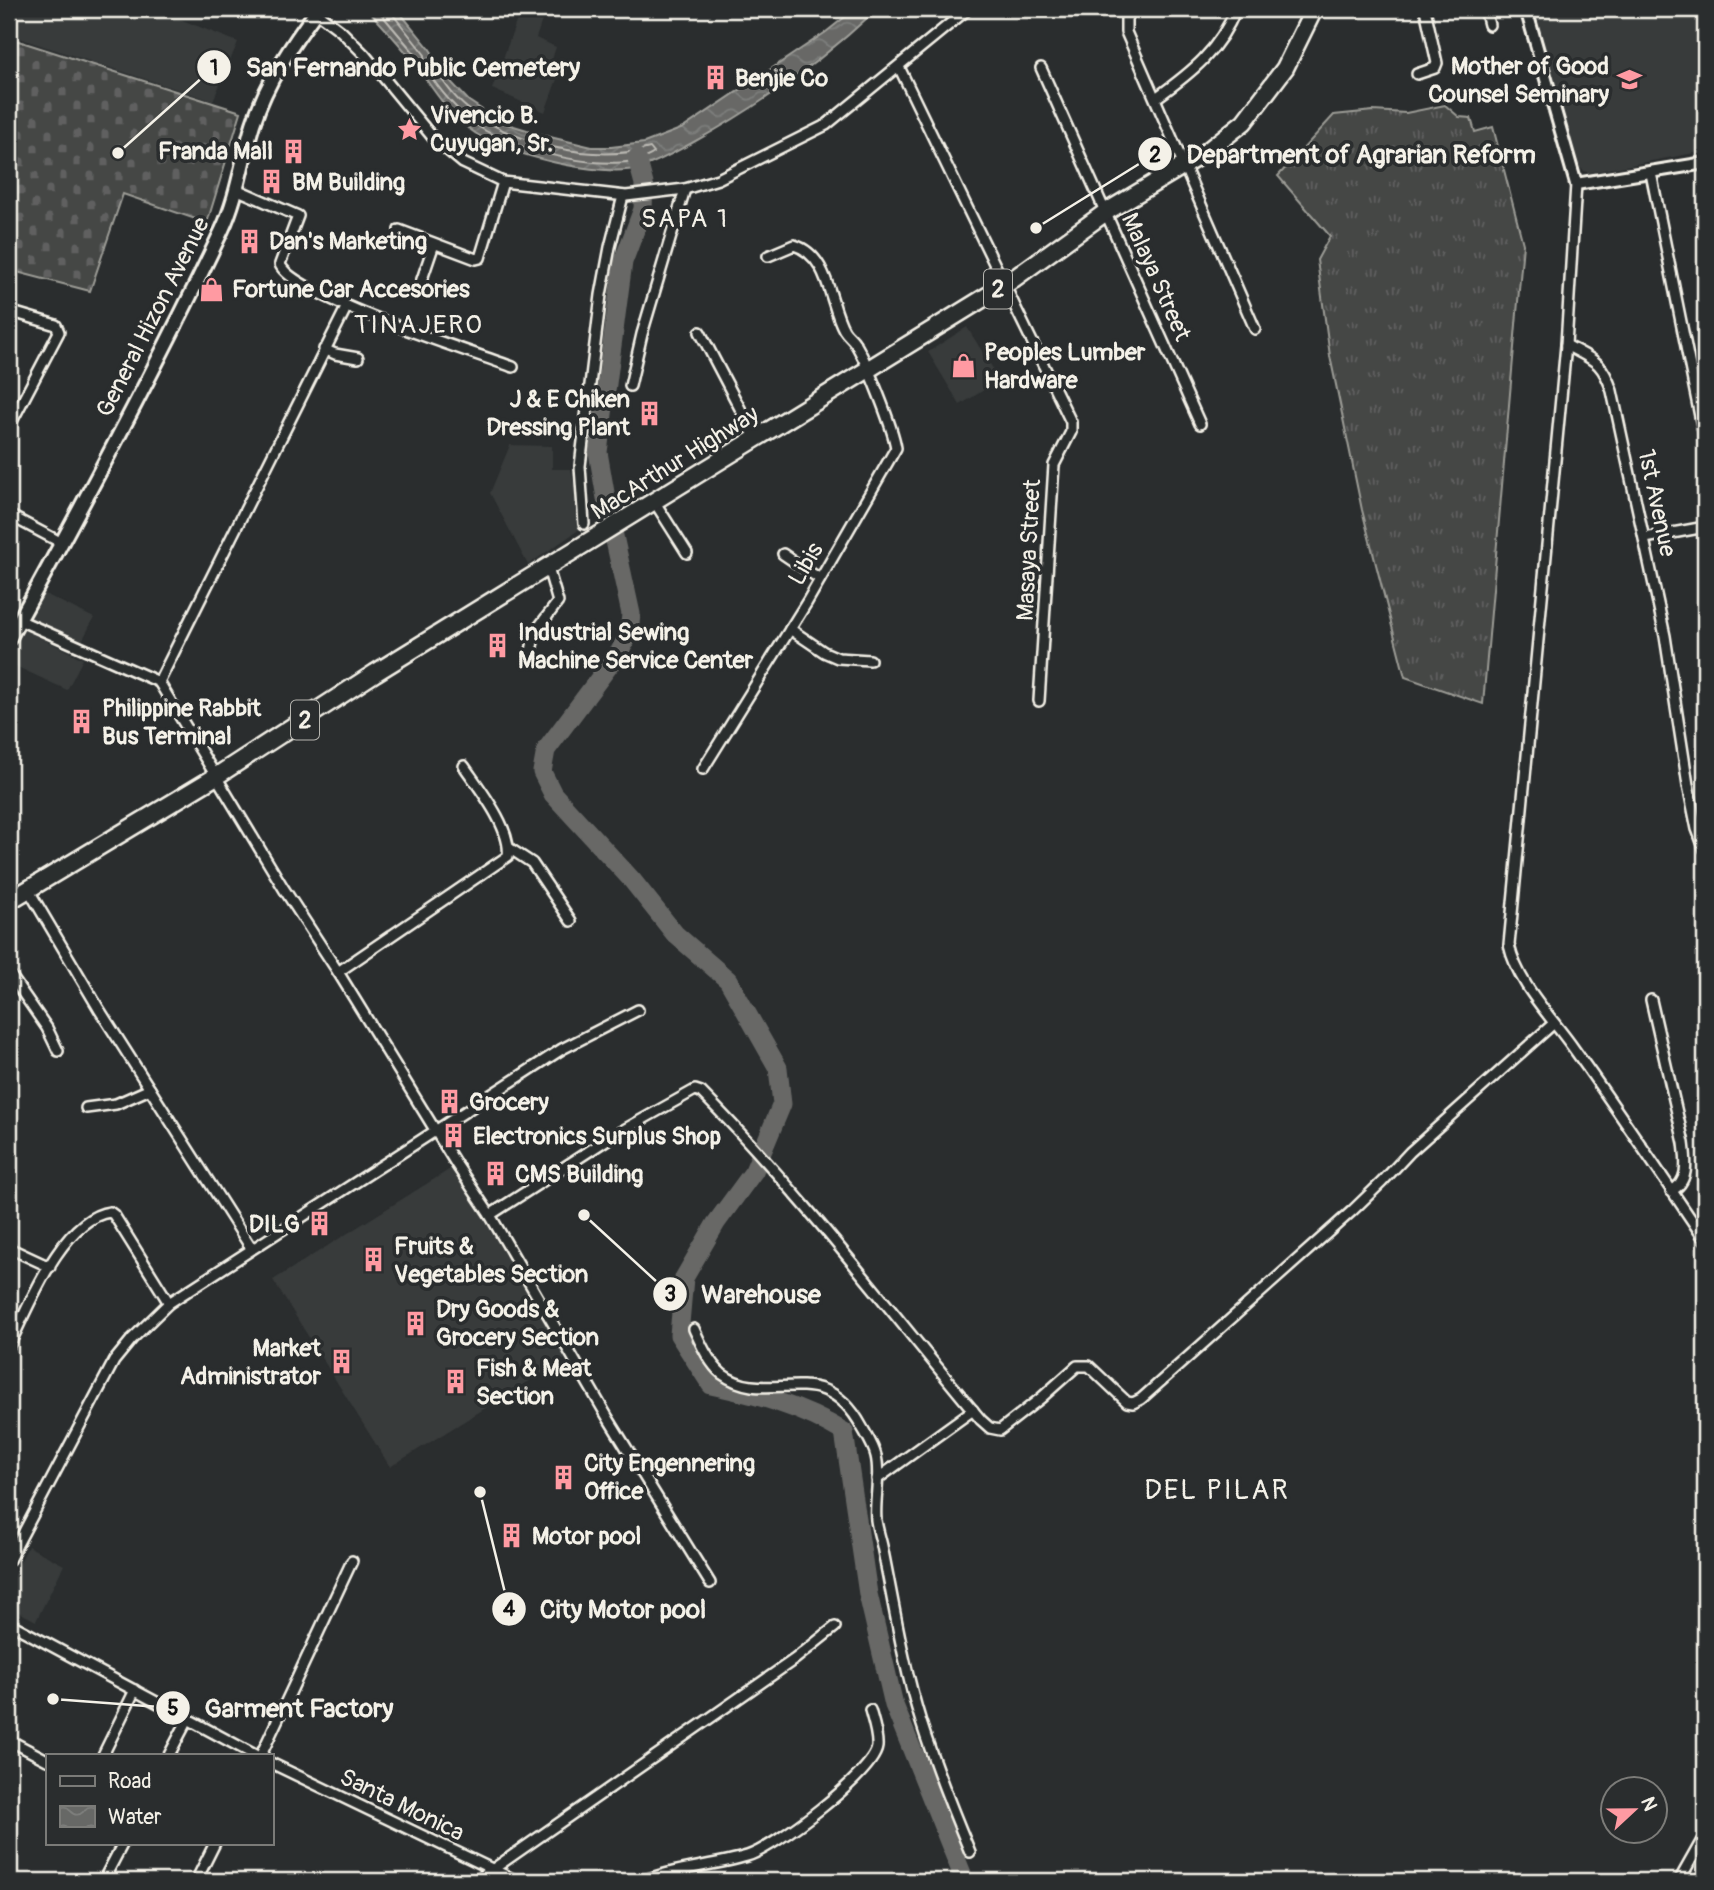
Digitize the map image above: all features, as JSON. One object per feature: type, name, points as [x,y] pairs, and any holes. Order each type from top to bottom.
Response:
[{"type":"highway","name":"MacArthur Highway","points":[[9,901],[215,777],[375,673],[1005,285],[1106,212],[1185,166],[1244,122],[1285,68],[1314,9]]},
{"type":"main road","name":"General Hizon Avenue","points":[[9,639],[135,403],[223,227],[258,112],[283,57],[315,10]]},
{"type":"street","points":[[315,10],[365,55],[434,139],[463,163],[503,181],[625,196],[685,189],[737,170],[826,125],[968,9]]},
{"type":"street","points":[[1134,9],[1126,18],[1126,32],[1255,329]]},
{"type":"street","points":[[1156,98],[1191,73],[1219,43],[1236,9]]},
{"type":"street","points":[[1418,74],[1435,68],[1437,62],[1425,9]]},
{"type":"street","points":[[1485,9],[1489,25]]},
{"type":"street","points":[[1527,9],[1576,184],[1566,345],[1509,944],[1512,959],[1521,976],[1705,1240]]},
{"type":"street","name":"Masaya Street","points":[[899,67],[1071,422],[1071,432],[1054,465],[1040,701]]},
{"type":"street","name":"Malaya Street","points":[[1041,68],[1200,424]]},
{"type":"street","points":[[1576,184],[1705,163]]},
{"type":"street","points":[[1651,173],[1705,441]]},
{"type":"street","points":[[399,230],[476,259],[480,258],[503,181]]},
{"type":"street","points":[[236,189],[298,216],[281,259],[282,269],[303,285],[346,306],[513,367]]},
{"type":"street","points":[[630,386],[642,334],[685,189]]},
{"type":"street","points":[[584,524],[580,466],[601,295],[625,196]]},
{"type":"street","points":[[418,291],[434,244]]},
{"type":"street","name":"Libis","points":[[703,769],[820,579],[895,448],[867,370],[855,343],[845,330],[831,291],[815,261],[802,248],[794,245],[768,256]]},
{"type":"street","points":[[159,682],[346,306]]},
{"type":"street","points":[[9,311],[56,326],[59,332],[9,427]]},
{"type":"street","points":[[700,332],[756,439]]},
{"type":"street","name":"1st Avenue","points":[[1566,345],[1598,363],[1606,373],[1620,422],[1665,636],[1688,785],[1697,829],[1705,850]]},
{"type":"street","points":[[324,349],[358,358]]},
{"type":"street","points":[[654,501],[687,553]]},
{"type":"street","points":[[9,515],[60,542]]},
{"type":"street","points":[[1645,538],[1705,527]]},
{"type":"street","points":[[783,554],[820,579]]},
{"type":"street","points":[[531,650],[535,632],[558,602],[548,568]]},
{"type":"street","points":[[19,620],[159,682],[215,777],[490,1215],[608,1418],[710,1583]]},
{"type":"street","points":[[790,629],[838,659],[870,660]]},
{"type":"street","points":[[338,972],[508,856],[507,838],[488,801],[464,766]]},
{"type":"street","points":[[509,848],[532,863],[572,921]]},
{"type":"street","points":[[28,889],[99,1009],[251,1248]]},
{"type":"street","points":[[9,973],[47,1028],[58,1051]]},
{"type":"street","points":[[1651,1000],[1686,1162],[1684,1178],[1679,1187],[1671,1191]]},
{"type":"street","points":[[9,1560],[114,1361],[169,1303],[562,1049],[638,1010]]},
{"type":"street","points":[[490,1215],[611,1137],[695,1090],[702,1092],[786,1186],[973,1410],[990,1428],[1000,1430],[1041,1398],[1073,1368],[1081,1365],[1089,1366],[1127,1402],[1133,1403],[1141,1399],[1352,1211],[1417,1144],[1554,1023]]},
{"type":"street","points":[[86,1108],[116,1104],[150,1089]]},
{"type":"street","points":[[9,1346],[50,1267],[71,1235],[90,1220],[110,1212],[169,1303]]},
{"type":"street","points":[[9,1248],[50,1267]]},
{"type":"street","points":[[694,1329],[704,1350],[721,1373],[737,1382],[773,1387],[809,1385],[825,1390],[840,1400],[861,1425],[876,1456],[876,1520],[920,1720],[934,1763],[970,1852]]},
{"type":"street","points":[[877,1479],[973,1410]]},
{"type":"street","points":[[261,1754],[352,1561]]},
{"type":"street","points":[[9,1623],[253,1754]]},
{"type":"street","points":[[476,1881],[795,1659],[835,1627]]},
{"type":"street","points":[[103,1754],[135,1690]]},
{"type":"street","points":[[642,1881],[750,1855],[793,1829],[859,1777],[872,1759],[877,1748],[870,1710]]},
{"type":"street","points":[[170,1754],[188,1719]]},
{"type":"street","points":[[9,1740],[46,1759]]},
{"type":"street","name":"Santa Monica","points":[[273,1764],[517,1881]]},
{"type":"street","points":[[1679,1881],[1705,1835]]},
{"type":"street","points":[[103,1881],[122,1844]]},
{"type":"street","points":[[195,1881],[214,1844]]},
{"type":"shaded area","points":[[9,9],[144,9],[177,18],[238,42],[213,101],[9,35]]},
{"type":"shaded area","points":[[525,9],[546,9],[536,38],[556,47],[552,60],[563,63],[545,112],[492,89],[516,22]]},
{"type":"shaded area","name":"Mother of Good Counsel Seminary","points":[[1534,9],[1705,9],[1705,151],[1588,173],[1576,166]]},
{"type":"shaded area","name":"Peoples Lumber Hardware","points":[[967,327],[1000,380],[960,405],[928,352]]},
{"type":"shaded area","points":[[510,445],[552,446],[552,469],[571,469],[583,527],[528,565],[490,493]]},
{"type":"shaded area","points":[[41,592],[94,618],[81,643],[27,616]]},
{"type":"shaded area","points":[[21,628],[83,659],[67,690],[9,663],[9,651]]},
{"type":"shaded area","points":[[455,1166],[570,1356],[390,1467],[273,1280]]},
{"type":"shaded area","points":[[28,1546],[64,1565],[36,1621],[9,1607],[9,1584]]},
{"type":"green space","points":[[9,38],[241,112],[207,223],[123,194],[90,291],[9,270]]},
{"type":"green space","points":[[1445,105],[1459,117],[1471,118],[1475,132],[1493,127],[1523,244],[1483,704],[1405,677],[1362,510],[1330,356],[1317,260],[1330,236],[1278,176],[1334,115],[1373,111],[1406,113]]},
{"type":"water","points":[[367,9],[397,9],[429,48],[452,83],[469,101],[504,123],[592,147],[611,147],[644,143],[683,128],[826,32],[855,9],[877,9],[789,82],[692,143],[639,168],[602,170],[531,156],[475,133],[450,110],[404,50]]},
{"type":"waterway","points":[[637,158],[644,184],[643,209],[623,262],[598,452],[631,614],[629,634],[620,651],[546,750],[542,772],[553,794],[632,880],[675,934],[728,980],[778,1068],[782,1104],[754,1171],[716,1223],[684,1278],[679,1335],[711,1385],[780,1403],[812,1415],[844,1432],[868,1594],[894,1705],[965,1881]]},
{"type":"place","name":"Benjie Co","points":[[715,78]]},
{"type":"place","name":"Mother of Good Counsel Seminary","points":[[1629,80]]},
{"type":"place","name":"Vivencio B. Cuyugan, Sr.","points":[[410,129]]},
{"type":"place","name":"Franda Mall","points":[[293,151]]},
{"type":"place","name":"San Fernando Public Cemetery","points":[[118,153]]},
{"type":"place","name":"BM Building","points":[[272,182]]},
{"type":"place","name":"Department of Agrarian Reform","points":[[1036,228]]},
{"type":"place","name":"Dan's Marketing","points":[[249,241]]},
{"type":"place","name":"Fortune Car Accesories","points":[[212,289]]},
{"type":"place","name":"Peoples Lumber Hardware","points":[[964,366]]},
{"type":"place","name":"J & E Chiken Dressing Plant","points":[[650,413]]},
{"type":"place","name":"Industrial Sewing Machine Service Center","points":[[498,646]]},
{"type":"place","name":"Philippine Rabbit Bus Terminal","points":[[82,722]]},
{"type":"place","name":"Grocery","points":[[449,1102]]},
{"type":"place","name":"Electronics Surplus Shop","points":[[453,1136]]},
{"type":"place","name":"CMS Building","points":[[495,1174]]},
{"type":"place","name":"Warehouse","points":[[584,1215]]},
{"type":"place","name":"DILG","points":[[320,1224]]},
{"type":"place","name":"Fruits & Vegetables Section","points":[[374,1260]]},
{"type":"place","name":"Dry Goods & Grocery Section","points":[[416,1323]]},
{"type":"place","name":"Market Administrator","points":[[341,1362]]},
{"type":"place","name":"Fish & Meat Section","points":[[456,1382]]},
{"type":"place","name":"City Engennering Office","points":[[564,1477]]},
{"type":"place","name":"City Motor pool","points":[[480,1492]]},
{"type":"place","name":"Motor pool","points":[[512,1536]]},
{"type":"place","name":"Garment Factory","points":[[53,1699]]},
{"type":"district","name":"SAPA 1","points":[[685,219]]},
{"type":"district","name":"TINAJERO","points":[[419,325]]},
{"type":"district","name":"DEL PILAR","points":[[1217,1490]]}]
